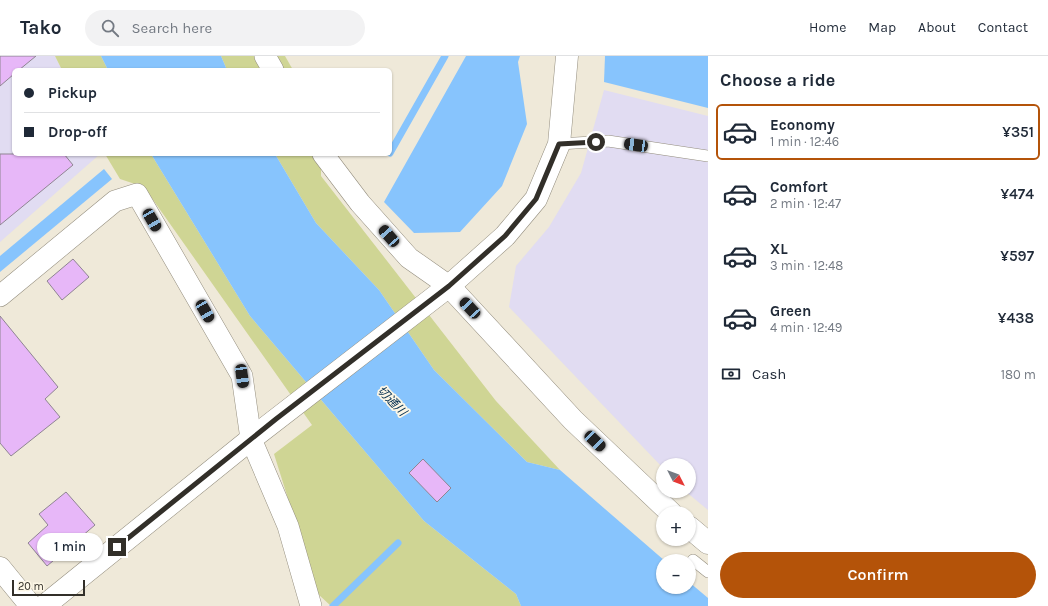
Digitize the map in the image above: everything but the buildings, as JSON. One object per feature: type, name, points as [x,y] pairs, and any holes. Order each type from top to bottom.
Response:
[{"type":"street","points":[[265,56],[272,68]]},
{"type":"street","points":[[44,606],[288,409],[427,301],[449,286],[505,236],[536,199],[559,144],[567,56]]},
{"type":"street","points":[[325,156],[360,203],[409,258],[449,286],[573,420],[665,506]]},
{"type":"street","points":[[0,296],[115,201],[137,194],[242,376],[251,439],[288,526],[312,606]]},
{"type":"street","points":[[696,533],[708,542]]},
{"type":"street","points":[[0,568],[31,606]]},
{"type":"lane","points":[[559,144],[608,141],[708,156]]},
{"type":"lane","points":[[696,562],[708,572]]},
{"type":"shaded area","points":[[0,56],[55,56],[61,68],[12,68],[12,156],[98,156],[0,242]]},
{"type":"shaded area","points":[[604,90],[708,116],[708,510],[693,498],[696,498],[696,458],[656,458],[656,461],[509,307],[516,266],[549,227],[581,173]]},
{"type":"green space","points":[[55,56],[101,56],[107,68],[61,68]]},
{"type":"green space","points":[[221,56],[285,56],[292,68],[226,68]]},
{"type":"green space","points":[[106,156],[152,156],[250,316],[424,521],[516,594],[521,606],[331,606],[318,594],[274,454],[312,425],[144,187],[120,179]]},
{"type":"green space","points":[[276,156],[321,156],[321,176],[496,401],[560,470],[527,462],[434,370],[379,290],[316,223]]},
{"type":"water","points":[[101,56],[221,56],[226,68],[107,68]]},
{"type":"water","points":[[466,56],[520,56],[518,62],[527,124],[502,186],[460,232],[414,233],[384,202]]},
{"type":"water","points":[[605,56],[708,56],[708,108],[604,82]]},
{"type":"water","name":"切通川","points":[[152,156],[276,156],[316,223],[379,290],[434,370],[527,462],[560,470],[657,554],[656,594],[696,594],[696,588],[708,598],[708,606],[521,606],[516,594],[424,521],[250,316]]},
{"type":"water","points":[[104,169],[112,179],[0,272],[0,256]]},
{"type":"waterway","points":[[392,149],[445,56]]},
{"type":"waterway","points":[[333,606],[398,543]]},
{"type":"route","points":[[117,547],[276,419],[427,301],[449,286],[505,236],[536,199],[559,144],[596,142]]}]
